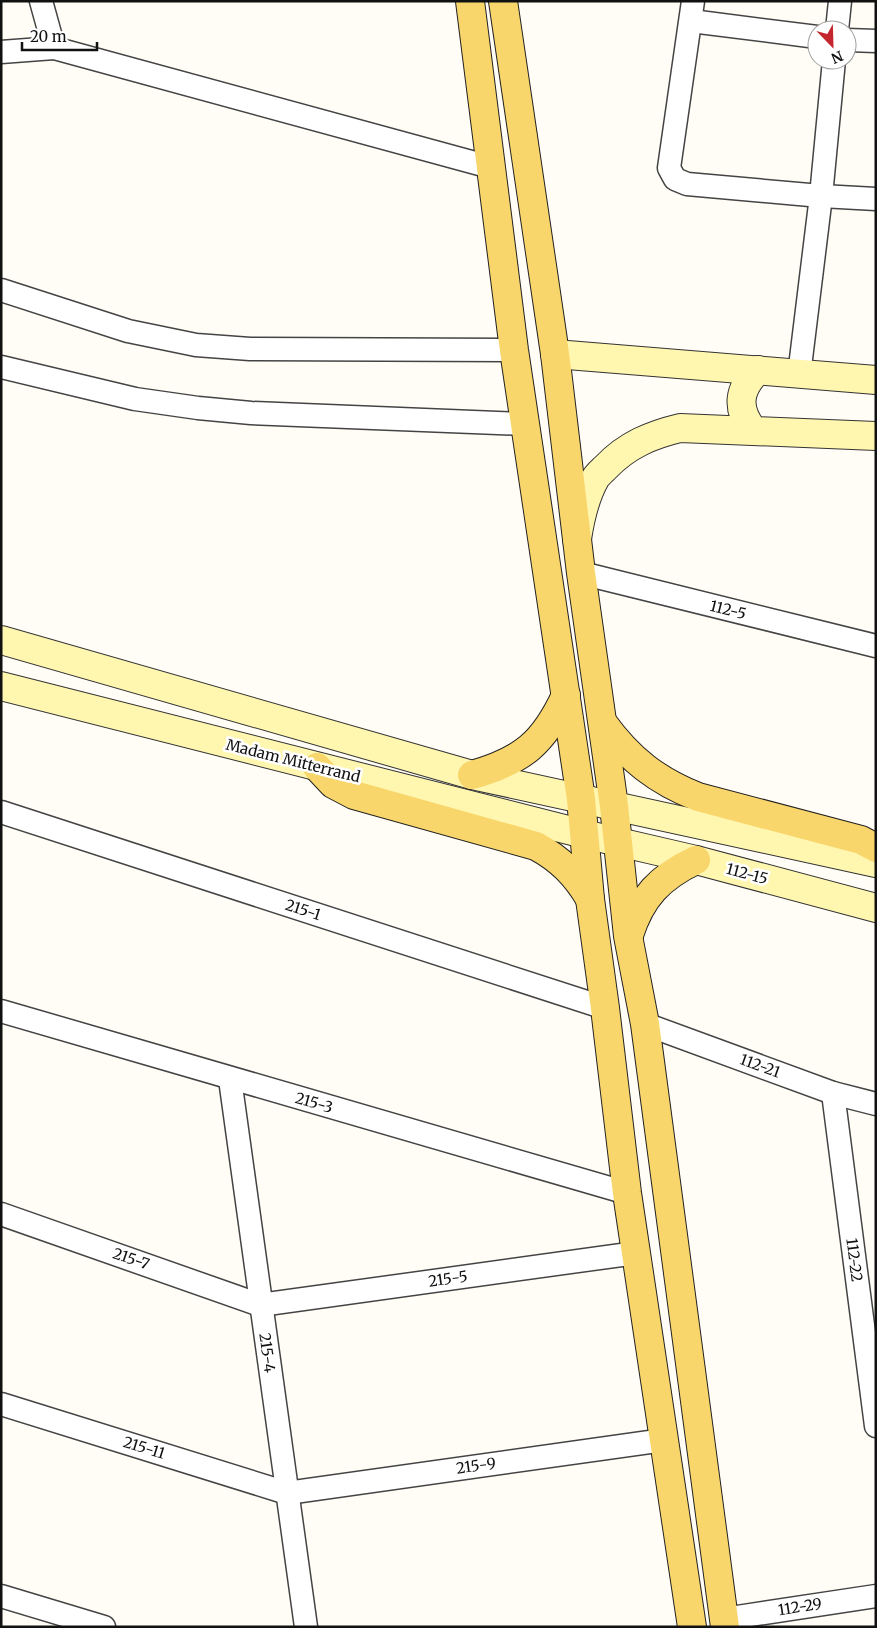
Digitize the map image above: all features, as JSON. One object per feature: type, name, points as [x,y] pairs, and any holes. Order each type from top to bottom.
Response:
[{"type":"main road","points":[[470,1],[514,350],[581,799],[590,899],[606,1008],[627,1193],[692,1627]]},
{"type":"main road","points":[[503,1],[555,354],[581,574],[614,806],[628,936],[646,1024],[724,1623]]},
{"type":"main road","points":[[555,354],[876,380]]},
{"type":"main road","points":[[752,430],[742,411],[741,400],[749,378],[758,370]]},
{"type":"main road","points":[[577,540],[580,518],[595,478],[615,458],[634,444],[660,433],[680,428],[876,436]]},
{"type":"main road","points":[[1,640],[472,775],[876,864]]},
{"type":"main road","name":"Madam Mitterrand","points":[[1,686],[618,842]]},
{"type":"main road","points":[[472,775],[496,768],[519,756],[539,740],[555,719],[566,695]]},
{"type":"main road","points":[[602,722],[631,757],[648,771],[681,790],[698,797],[861,840],[876,848]]},
{"type":"main road","points":[[316,767],[333,784],[354,795],[536,846],[561,862],[572,873],[590,899]]},
{"type":"main road","name":"112-15","points":[[618,842],[696,860],[876,908]]},
{"type":"main road","points":[[628,936],[642,904],[652,890],[680,868],[696,860]]},
{"type":"street","points":[[41,1],[54,48]]},
{"type":"street","points":[[838,20],[840,1]]},
{"type":"street","points":[[807,35],[692,11],[670,168],[675,179],[687,184],[876,199]]},
{"type":"street","points":[[857,40],[876,41]]},
{"type":"street","points":[[1,52],[54,48],[490,167]]},
{"type":"street","points":[[799,375],[821,196],[833,70]]},
{"type":"street","points":[[1,290],[128,330],[196,345],[250,350],[514,350]]},
{"type":"street","points":[[1,367],[135,399],[198,408],[261,413],[525,424]]},
{"type":"street","name":"112-5","points":[[581,574],[876,646]]},
{"type":"street","name":"215-1","points":[[1,812],[606,1008]]},
{"type":"street","name":"215-3","points":[[1,1011],[627,1193]]},
{"type":"street","name":"112-21","points":[[646,1024],[833,1093],[876,1104]]},
{"type":"street","name":"215-4","points":[[230,1079],[306,1627]]},
{"type":"street","name":"112-22","points":[[833,1093],[876,1426]]},
{"type":"street","name":"215-7","points":[[1,1214],[260,1305]]},
{"type":"street","name":"215-5","points":[[260,1305],[636,1253]]},
{"type":"street","name":"215-11","points":[[1,1404],[287,1493]]},
{"type":"street","name":"215-9","points":[[287,1493],[664,1440]]},
{"type":"street","points":[[1,1596],[104,1627]]},
{"type":"street","name":"112-29","points":[[724,1623],[876,1596]]}]
